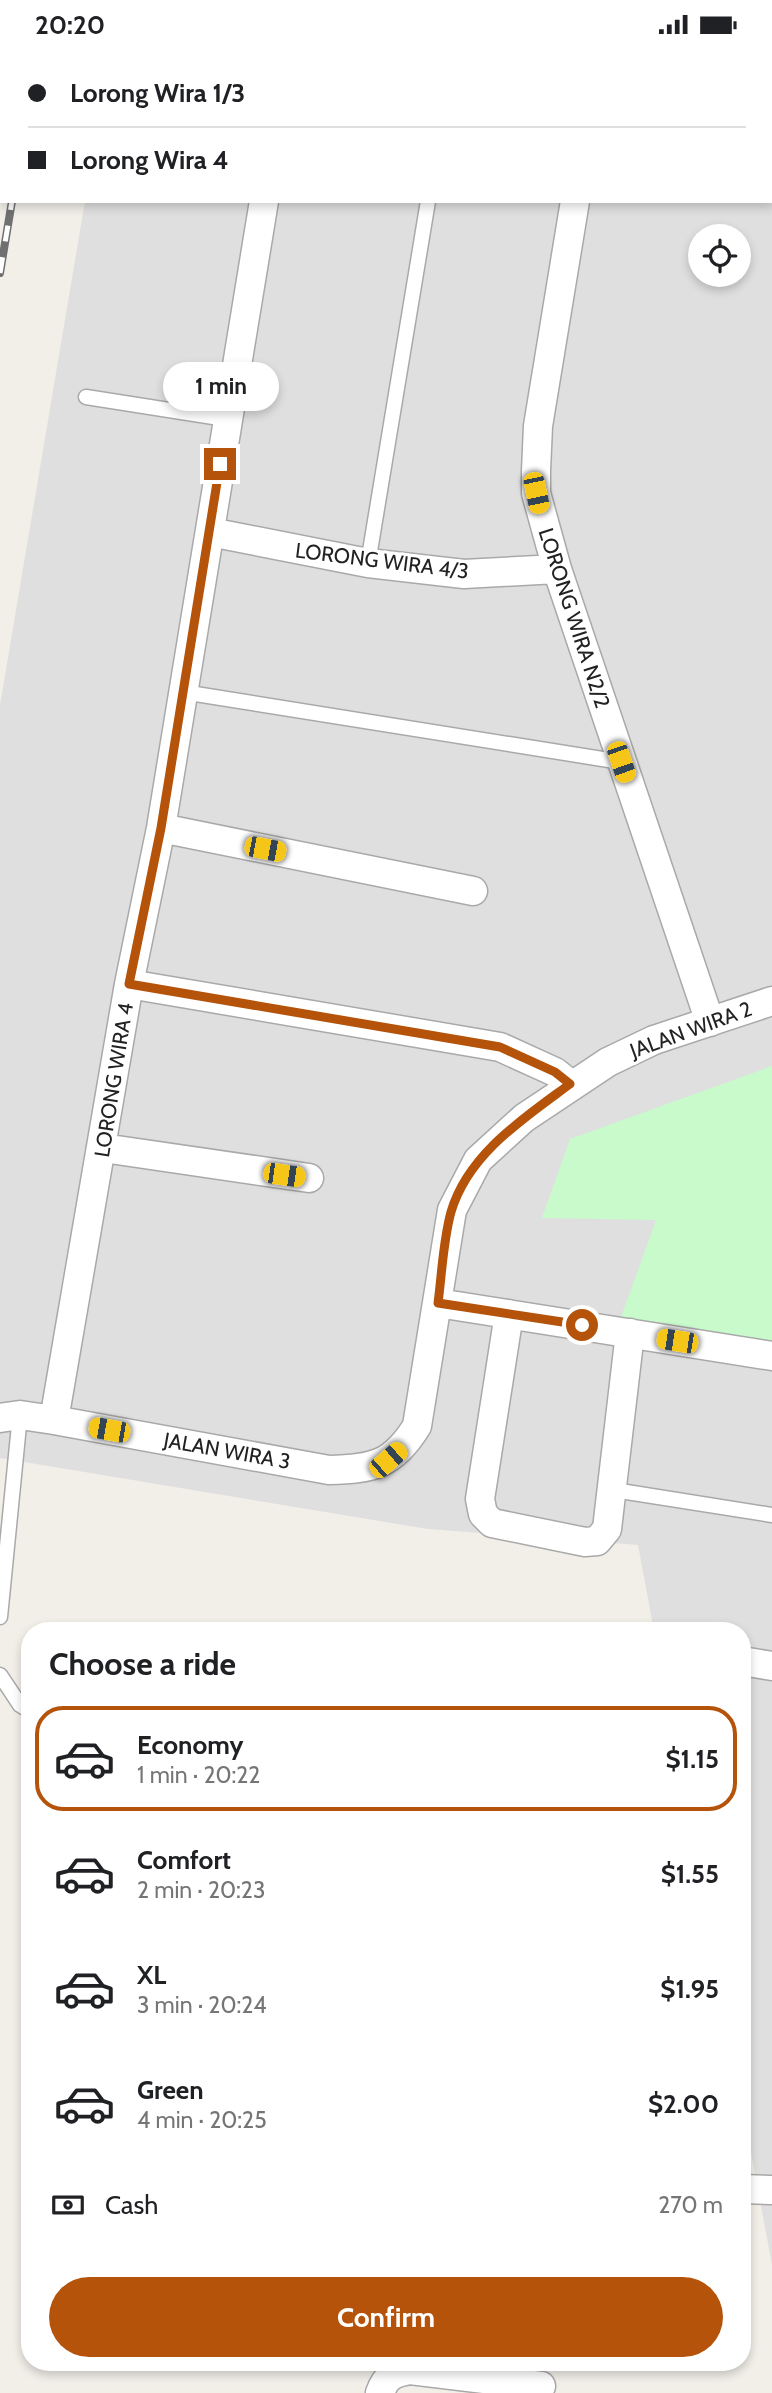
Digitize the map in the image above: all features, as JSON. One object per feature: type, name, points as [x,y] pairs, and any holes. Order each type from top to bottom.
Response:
[{"type":"street","name":"LORONG WIRA 4","points":[[54,1420],[103,1148],[129,984],[161,828],[226,419],[264,203]]},
{"type":"street","name":"LORONG WIRA N2/2","points":[[575,203],[538,426],[536,493],[556,569],[710,1022]]},
{"type":"street","name":"LORONG WIRA 4/3","points":[[210,532],[368,563],[464,574],[556,569]]},
{"type":"street","points":[[161,828],[473,891]]},
{"type":"street","points":[[129,984],[500,1047],[555,1072],[570,1084]]},
{"type":"street","name":"JALAN WIRA 2","points":[[330,1470],[361,1469],[388,1460],[405,1445],[417,1426],[447,1233],[462,1187],[478,1160],[524,1118],[570,1084],[654,1040],[772,1001]]},
{"type":"street","points":[[103,1148],[309,1178]]},
{"type":"street","points":[[438,1303],[772,1356]]},
{"type":"street","points":[[509,1314],[480,1499],[484,1514],[492,1523],[585,1542],[597,1541],[607,1529],[614,1490],[630,1333]]},
{"type":"street","name":"JALAN WIRA 3","points":[[10,1417],[54,1420],[330,1470]]},
{"type":"street","points":[[751,1662],[772,1666]]},
{"type":"street","points":[[751,2189],[772,2190]]},
{"type":"street","points":[[380,2393],[384,2380],[393,2373],[404,2371]]},
{"type":"street","points":[[418,2371],[541,2386]]},
{"type":"lane","points":[[368,563],[428,203]]},
{"type":"lane","points":[[86,397],[226,419]]},
{"type":"lane","points":[[183,692],[621,762]]},
{"type":"lane","points":[[0,1617],[10,1417]]},
{"type":"lane","points":[[614,1490],[772,1515]]},
{"type":"lane","points":[[0,1675],[21,1706]]},
{"type":"shaded area","points":[[85,203],[772,203],[772,2265],[751,2152],[751,1622],[652,1622],[638,1545],[428,1529],[0,1458],[0,705]]},
{"type":"green space","points":[[772,1066],[772,1343],[620,1320],[656,1220],[542,1218],[570,1139]]},
{"type":"railway","points":[[0,273],[12,203]]},
{"type":"route","points":[[220,464],[161,828],[129,984],[500,1047],[555,1072],[570,1084],[524,1118],[478,1160],[462,1187],[452,1210],[447,1233],[438,1303],[582,1325]]}]
